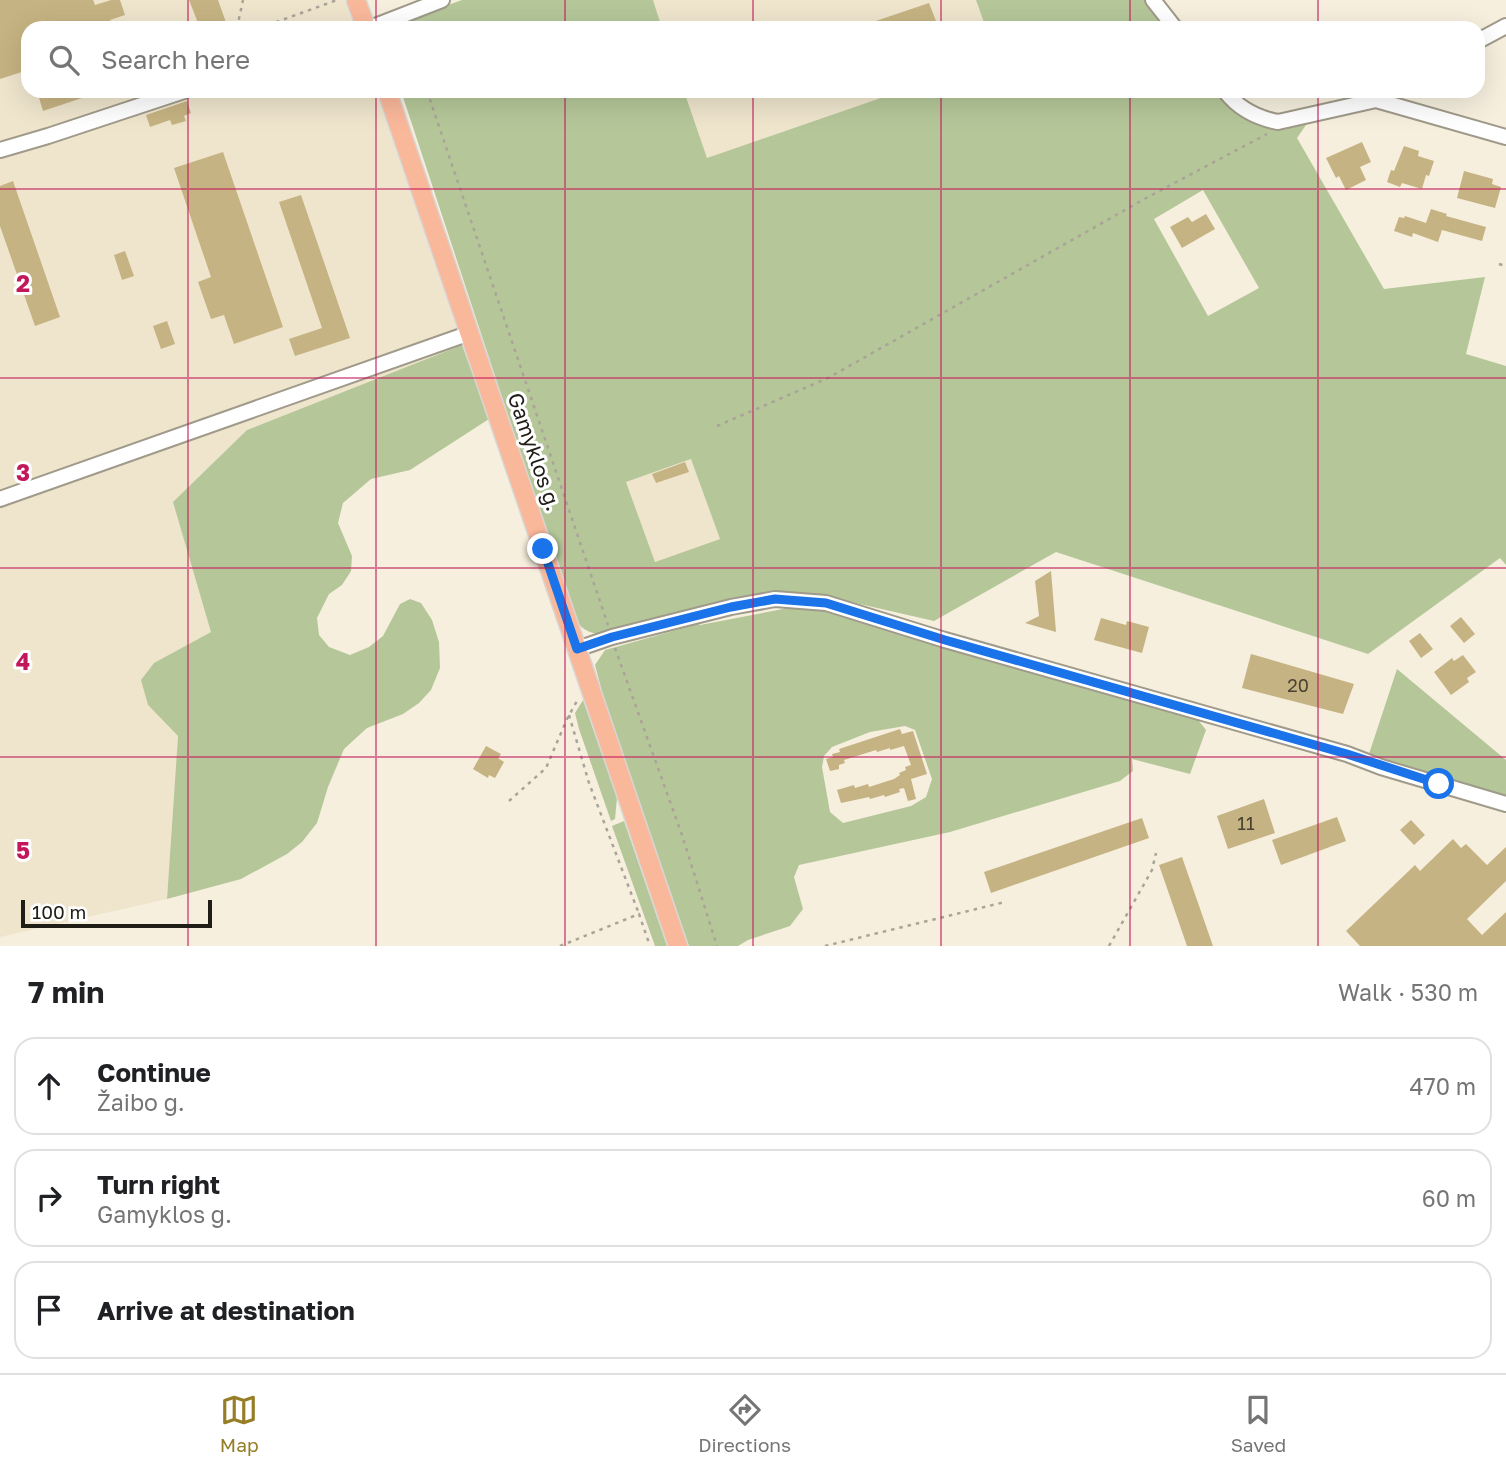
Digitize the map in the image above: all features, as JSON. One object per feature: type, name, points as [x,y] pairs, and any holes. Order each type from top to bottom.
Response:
[{"type":"main road","points":[[356,0],[365,21]]},
{"type":"main road","name":"Gamyklos g.","points":[[389,98],[678,946]]},
{"type":"street","points":[[386,21],[442,0]]},
{"type":"street","points":[[1153,0],[1170,21]]},
{"type":"street","points":[[1485,37],[1506,26]]},
{"type":"street","points":[[0,150],[163,98]]},
{"type":"street","points":[[1230,98],[1262,119],[1278,122],[1379,98]]},
{"type":"street","points":[[1376,100],[1506,137]]},
{"type":"street","points":[[0,499],[470,333]]},
{"type":"street","points":[[577,649],[612,637],[731,607],[775,599],[826,603],[945,640],[1347,754],[1506,804]]},
{"type":"path","points":[[238,21],[243,0]]},
{"type":"path","points":[[279,21],[337,0]]},
{"type":"path","points":[[429,98],[682,835],[717,946]]},
{"type":"path","points":[[717,426],[828,378],[1148,197],[1251,144],[1272,131],[1278,122]]},
{"type":"path","points":[[1499,264],[1506,266]]},
{"type":"path","points":[[509,801],[546,768],[569,715],[588,681]]},
{"type":"path","points":[[569,715],[589,783],[649,946]]},
{"type":"path","points":[[1109,946],[1152,870],[1156,853]]},
{"type":"path","points":[[825,946],[1005,902]]},
{"type":"path","points":[[560,946],[639,914]]},
{"type":"shaded area","points":[[0,0],[345,0],[352,21],[21,21],[21,98],[378,98],[462,345],[247,430],[211,632],[155,663],[148,705],[178,736],[167,899],[0,937]]},
{"type":"shaded area","points":[[653,0],[976,0],[984,21],[660,21]]},
{"type":"shaded area","points":[[686,98],[881,98],[707,158]]},
{"type":"shaded area","points":[[692,459],[720,539],[655,562],[626,482]]},
{"type":"green space","points":[[462,0],[653,0],[660,21],[404,21]]},
{"type":"green space","points":[[976,0],[1148,0],[1164,21],[984,21]]},
{"type":"green space","points":[[403,98],[686,98],[707,158],[881,98],[1225,98],[1237,112],[1254,124],[1271,127],[1306,125],[1297,138],[1384,289],[1485,277],[1466,354],[1506,366],[1506,565],[1500,558],[1368,654],[1056,552],[934,621],[816,594],[790,592],[761,596],[600,635],[585,630],[575,618]],"holes":[[[1203,190],[1259,288],[1208,316],[1154,219]],[[691,459],[720,539],[655,562],[626,482]]]},
{"type":"green space","points":[[462,345],[489,419],[410,470],[371,479],[343,503],[338,523],[352,556],[351,571],[342,585],[329,594],[317,618],[319,635],[329,647],[350,655],[369,647],[383,636],[400,604],[410,599],[421,603],[432,620],[439,642],[440,668],[431,690],[403,714],[367,728],[344,749],[317,823],[302,842],[287,854],[241,879],[167,899],[178,736],[148,705],[141,680],[154,663],[211,632],[173,502],[247,430]]},
{"type":"green space","points":[[788,608],[815,609],[840,614],[1198,720],[1206,730],[1190,774],[1132,759],[1133,771],[1120,781],[950,832],[799,865],[794,877],[803,909],[790,926],[738,946],[689,946],[605,703],[595,665],[605,650],[700,625]],"holes":[[[905,726],[915,730],[932,779],[926,797],[911,806],[843,823],[830,812],[822,767],[824,756],[832,747],[870,732]]]},
{"type":"green space","points":[[1397,669],[1506,760],[1506,795],[1368,757]]},
{"type":"green space","points":[[583,700],[617,798],[615,819],[611,821],[575,713]]},
{"type":"green space","points":[[624,821],[667,946],[655,946],[612,826]]},
{"type":"building","points":[[0,0],[93,0],[95,5],[120,0],[125,15],[110,21],[21,21],[21,72],[0,79]]},
{"type":"building","points":[[189,0],[218,0],[226,21],[197,21]]},
{"type":"building","points":[[929,3],[936,21],[876,21]]},
{"type":"building","points":[[39,98],[82,98],[43,111]]},
{"type":"building","points":[[187,101],[191,113],[184,116],[186,121],[172,125],[170,120],[150,127],[146,115]]},
{"type":"building","points":[[1362,142],[1371,162],[1360,167],[1366,180],[1346,190],[1339,176],[1336,178],[1326,158]]},
{"type":"building","points":[[1404,146],[1419,151],[1418,156],[1434,161],[1422,189],[1402,183],[1400,187],[1387,182]]},
{"type":"building","points":[[223,152],[283,327],[234,344],[224,315],[211,319],[198,282],[211,277],[174,168]]},
{"type":"building","points":[[1464,171],[1493,179],[1492,184],[1501,187],[1495,208],[1457,198]]},
{"type":"building","points":[[13,181],[60,317],[35,326],[0,226],[0,186]]},
{"type":"building","points":[[301,195],[350,338],[295,356],[289,339],[322,328],[279,202]]},
{"type":"building","points":[[1431,209],[1486,227],[1482,241],[1442,230],[1438,242],[1413,233],[1412,237],[1394,231],[1399,217],[1405,216],[1426,223]]},
{"type":"building","points":[[1206,214],[1215,229],[1182,248],[1170,227],[1188,217],[1192,222]]},
{"type":"building","points":[[125,251],[134,276],[122,280],[114,255]]},
{"type":"building","points":[[167,321],[175,344],[161,349],[153,326]]},
{"type":"building","points":[[685,462],[689,472],[656,483],[652,474]]},
{"type":"building","points":[[1051,571],[1056,632],[1025,623],[1039,616],[1035,581]]},
{"type":"building","points":[[1461,617],[1475,634],[1464,643],[1450,626]]},
{"type":"building","points":[[1101,618],[1126,625],[1127,621],[1149,627],[1142,653],[1094,640]]},
{"type":"building","points":[[1420,633],[1433,649],[1421,658],[1409,641]]},
{"type":"building","points":[[1251,654],[1354,684],[1343,714],[1242,688]]},
{"type":"building","points":[[1463,655],[1476,672],[1467,678],[1469,682],[1451,695],[1434,672],[1452,658],[1454,661]]},
{"type":"building","points":[[900,729],[902,734],[913,731],[927,774],[911,779],[916,799],[908,801],[904,788],[885,797],[869,797],[841,803],[837,790],[854,785],[855,788],[868,784],[869,787],[894,779],[906,770],[905,767],[911,765],[904,746],[877,752],[876,750],[844,760],[845,763],[839,765],[839,769],[830,771],[826,759],[840,752],[839,749]]},
{"type":"building","points":[[486,746],[501,754],[498,758],[504,762],[495,778],[489,775],[488,778],[473,769]]},
{"type":"building","points":[[1264,799],[1275,833],[1228,849],[1217,816]]},
{"type":"building","points":[[1337,817],[1346,841],[1281,865],[1272,840]]},
{"type":"building","points":[[1142,818],[1149,838],[991,893],[984,872]]},
{"type":"building","points":[[1411,820],[1425,835],[1414,845],[1400,830]]},
{"type":"building","points":[[1453,839],[1461,848],[1466,844],[1487,865],[1506,847],[1506,881],[1467,919],[1482,935],[1506,912],[1506,946],[1360,946],[1346,931],[1415,865],[1420,871]]},
{"type":"building","points":[[1182,857],[1213,946],[1187,946],[1159,865]]},
{"type":"route","points":[[543,549],[577,649],[612,637],[731,607],[775,599],[826,603],[945,640],[1347,754],[1439,784]]}]
